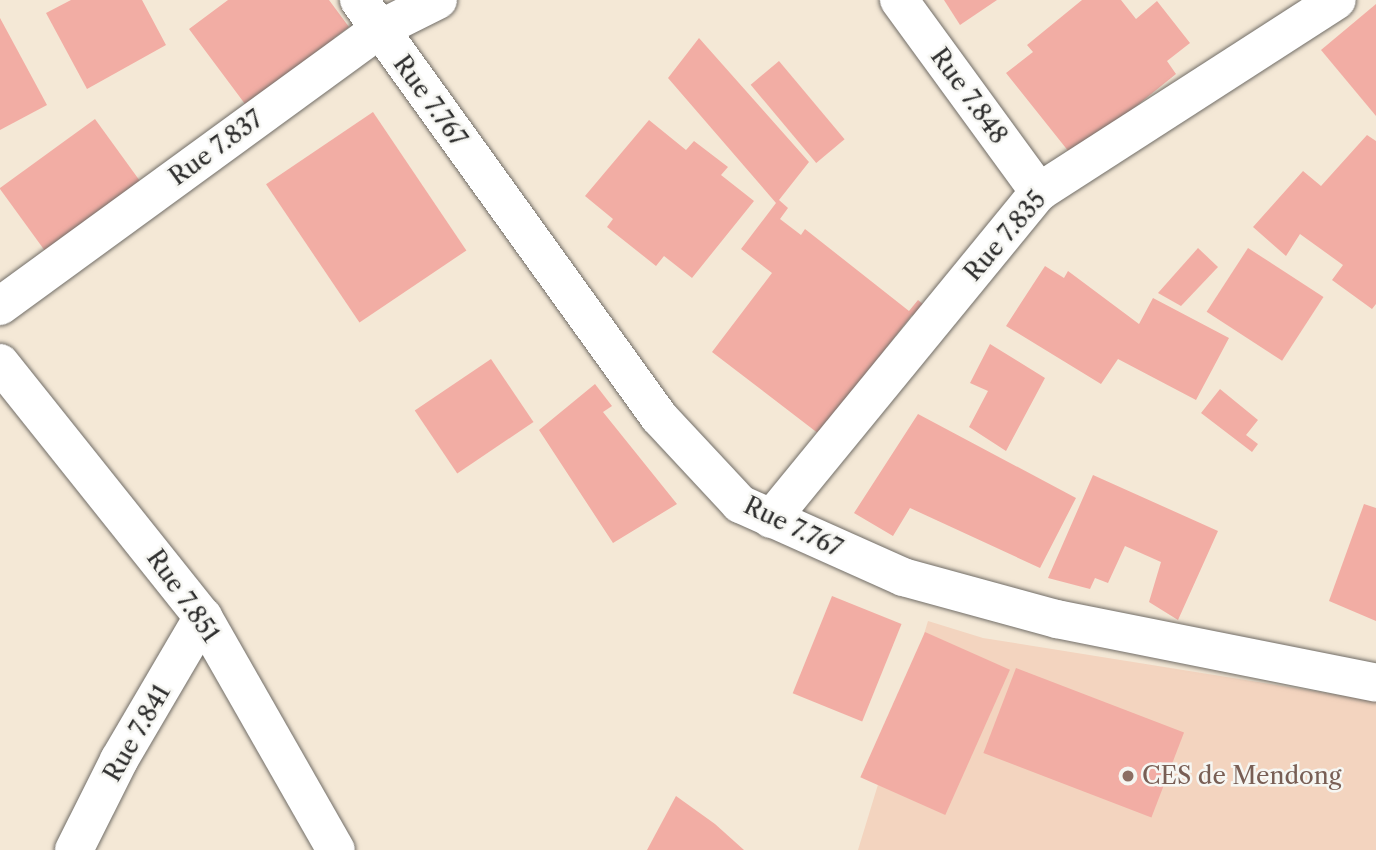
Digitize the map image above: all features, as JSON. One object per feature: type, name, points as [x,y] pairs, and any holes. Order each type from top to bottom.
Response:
[{"type":"street","name":"Rue 7.837","points":[[0,306],[369,15],[438,0]]},
{"type":"street","name":"Rue 7.848","points":[[899,0],[1039,192]]},
{"type":"street","name":"Rue 7.835","points":[[771,520],[1039,192],[1337,0]]},
{"type":"street","name":"Rue 7.767","points":[[369,15],[659,417],[740,504],[903,577],[1057,619],[1376,683]]},
{"type":"street","name":"Rue 7.851","points":[[0,363],[203,617],[336,850]]},
{"type":"street","name":"Rue 7.841","points":[[74,850],[119,760],[203,617]]},
{"type":"shaded area","name":"CES de Mendong","points":[[928,621],[983,638],[1376,701],[1376,850],[858,850]]},
{"type":"building","points":[[71,0],[142,0],[166,45],[87,89],[46,13]]},
{"type":"building","points":[[228,0],[329,0],[349,27],[334,38],[337,42],[248,108],[189,29]]},
{"type":"building","points":[[944,0],[997,0],[960,25]]},
{"type":"building","points":[[1082,0],[1121,0],[1136,19],[1157,1],[1190,43],[1167,61],[1176,74],[1073,157],[1006,73],[1033,52],[1027,45]]},
{"type":"building","points":[[1376,4],[1376,116],[1321,50]]},
{"type":"building","points":[[0,18],[47,105],[0,130]]},
{"type":"building","points":[[699,38],[809,162],[779,200],[788,208],[780,219],[801,235],[805,229],[909,311],[918,300],[930,310],[921,321],[912,315],[819,434],[712,352],[772,273],[741,249],[776,203],[668,78]]},
{"type":"building","points":[[779,61],[845,139],[816,163],[751,85]]},
{"type":"building","points":[[373,112],[466,250],[359,323],[266,184]]},
{"type":"building","points":[[95,119],[146,189],[51,259],[0,188]]},
{"type":"building","points":[[649,120],[686,150],[694,141],[728,167],[721,175],[754,201],[692,278],[664,256],[656,266],[607,227],[613,219],[585,196]]},
{"type":"building","points":[[1367,135],[1376,141],[1376,304],[1372,309],[1332,280],[1343,265],[1300,234],[1286,256],[1253,227],[1303,171],[1321,186]]},
{"type":"building","points":[[1198,248],[1218,267],[1181,306],[1158,293]]},
{"type":"building","points":[[1248,248],[1323,297],[1282,361],[1207,312]]},
{"type":"building","points":[[1045,266],[1064,278],[1068,271],[1139,324],[1153,298],[1229,338],[1196,400],[1118,359],[1101,384],[1006,326]]},
{"type":"building","points":[[990,344],[1045,378],[1006,451],[969,427],[988,391],[970,383]]},
{"type":"building","points":[[491,359],[533,422],[457,473],[415,410]]},
{"type":"building","points":[[595,384],[612,406],[603,412],[677,504],[613,543],[539,430]]},
{"type":"building","points":[[1220,389],[1258,420],[1246,435],[1258,444],[1252,452],[1201,413]]},
{"type":"building","points":[[918,414],[1076,498],[1040,568],[910,508],[893,536],[854,513]]},
{"type":"building","points":[[1093,475],[1218,531],[1178,620],[1149,602],[1161,562],[1125,546],[1108,583],[1095,578],[1090,589],[1048,578]]},
{"type":"building","points":[[1364,504],[1376,508],[1376,621],[1329,601]]},
{"type":"building","points":[[832,596],[902,624],[862,721],[793,693]]},
{"type":"building","points":[[925,632],[1010,670],[945,815],[860,777]]},
{"type":"building","points":[[1016,668],[1184,733],[1151,817],[983,753]]},
{"type":"building","points":[[676,796],[715,824],[744,850],[647,850]]},
{"type":"place","name":"CES de Mendong","points":[[1128,776]]}]
